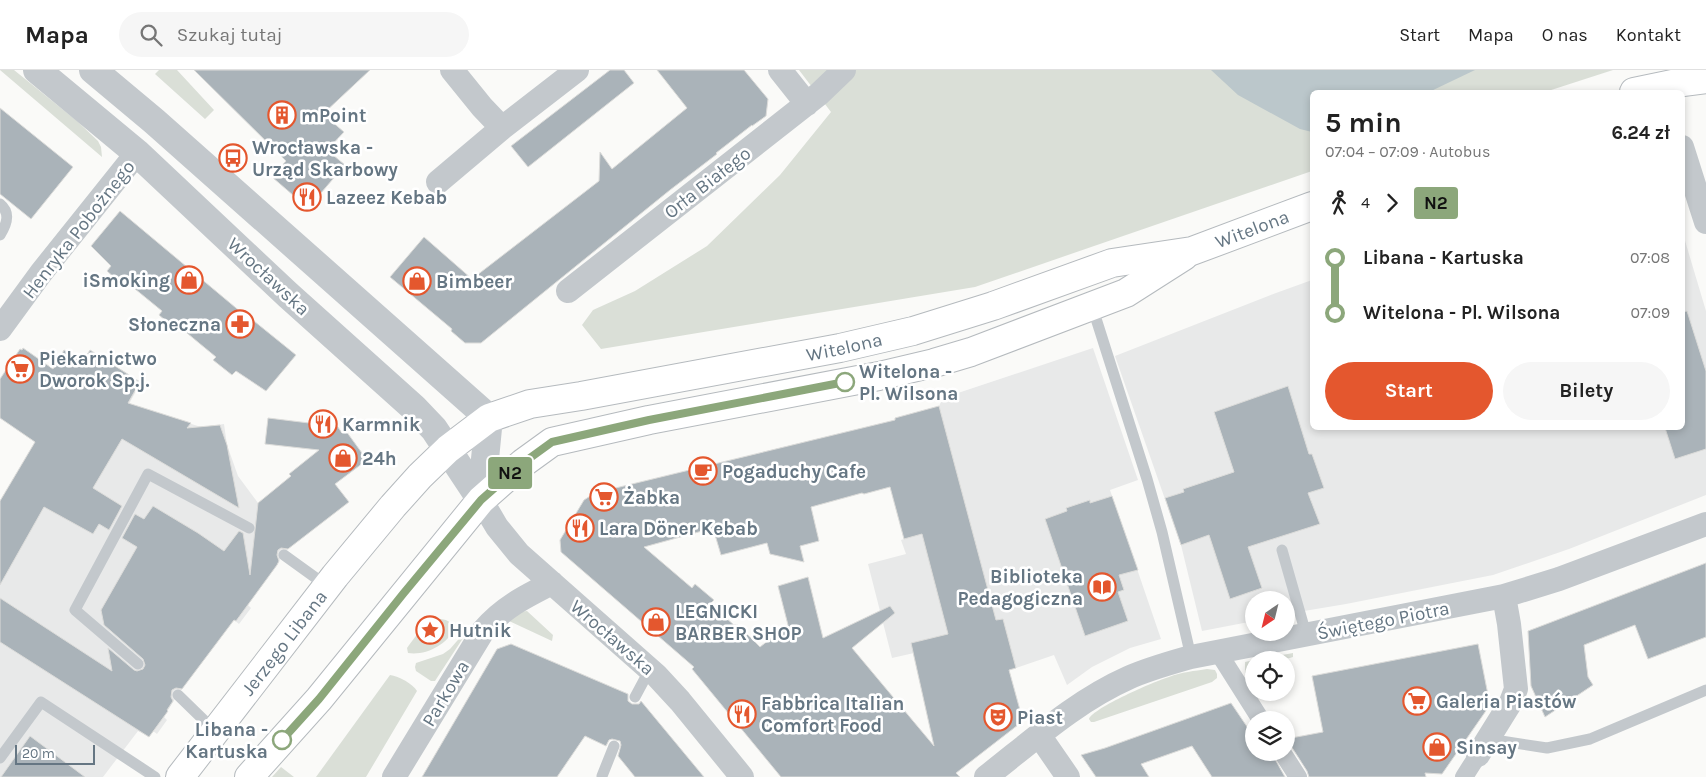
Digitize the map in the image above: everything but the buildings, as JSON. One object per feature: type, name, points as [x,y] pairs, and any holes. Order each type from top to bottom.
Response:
[{"type":"main road","points":[[1664,89],[1706,79]]},
{"type":"main road","name":"Witelona","points":[[448,449],[489,418],[530,404],[830,350],[913,331],[993,306],[1112,263],[1192,251],[1310,207]]},
{"type":"main road","name":"Witelona","points":[[481,500],[523,463],[552,442],[649,420],[880,376],[971,352],[1126,294],[1192,251]]},
{"type":"main road","name":"Jerzego Libana","points":[[180,777],[327,586],[371,532],[420,476],[448,449]]},
{"type":"main road","points":[[249,777],[319,699],[481,500]]},
{"type":"street","name":"Wrocławska","points":[[37,70],[137,153],[288,295],[414,408],[434,429],[505,538],[522,557],[650,669],[680,701],[742,777]]},
{"type":"street","name":"Wrocławska","points":[[93,70],[154,121],[489,418]]},
{"type":"street","points":[[452,70],[502,128]]},
{"type":"street","points":[[438,182],[502,128],[577,70]]},
{"type":"street","points":[[780,70],[806,104]]},
{"type":"street","name":"Orła Białego","points":[[568,291],[819,94],[844,70]]},
{"type":"street","name":"Henryka Pobożnego","points":[[0,328],[46,266],[137,153]]},
{"type":"street","points":[[1685,156],[1706,222]]},
{"type":"street","points":[[481,500],[489,418]]},
{"type":"street","name":"Świętego Piotra","points":[[986,777],[1076,708],[1127,678],[1191,657],[1504,596],[1559,579],[1706,524]]},
{"type":"street","name":"Parkowa","points":[[394,777],[483,631],[496,617],[516,602],[552,583]]},
{"type":"street","points":[[1464,777],[1511,702],[1516,689],[1504,596]]},
{"type":"street","points":[[1218,652],[1255,711]]},
{"type":"street","points":[[1039,735],[1068,777]]},
{"type":"street","points":[[1288,761],[1298,777]]},
{"type":"lane","points":[[0,204],[4,208],[8,219],[6,227],[0,235]]},
{"type":"lane","points":[[1092,306],[1147,478],[1162,532],[1191,657]]},
{"type":"lane","points":[[138,664],[75,610],[148,474],[249,528]]},
{"type":"lane","points":[[1282,550],[1306,634]]},
{"type":"lane","points":[[284,555],[327,586]]},
{"type":"lane","points":[[635,697],[650,669]]},
{"type":"lane","points":[[1483,747],[1547,748],[1590,739],[1706,690]]},
{"type":"lane","points":[[178,695],[215,731]]},
{"type":"lane","points":[[0,758],[41,702],[155,777]]},
{"type":"lane","points":[[602,776],[614,746]]},
{"type":"shaded area","points":[[0,70],[14,70],[77,121],[98,141],[102,157]]},
{"type":"shaded area","points":[[159,70],[177,70],[214,110],[205,119],[155,74]]},
{"type":"shaded area","points":[[799,70],[1613,70],[1551,90],[1310,90],[1310,172],[975,287],[601,349],[582,325],[593,310],[635,291],[707,246],[780,175],[831,112]]},
{"type":"shaded area","points":[[1211,70],[1475,70],[1433,90],[1310,90],[1310,132],[1300,129],[1238,95]]},
{"type":"shaded area","points":[[1685,241],[1706,311],[1706,495],[1569,549],[1493,575],[1295,612],[1295,591],[1245,591],[1245,623],[1202,631],[1181,545],[1115,356],[1310,281],[1310,430],[1685,430]]},
{"type":"shaded area","points":[[1093,348],[1138,480],[1110,490],[1161,639],[1130,648],[1092,667],[1067,685],[1054,655],[1016,668],[959,683],[914,653],[892,658],[868,564],[906,554],[901,540],[922,533],[895,418],[939,406],[943,398]]},
{"type":"shaded area","points":[[90,350],[141,382],[129,404],[201,427],[224,424],[227,445],[238,476],[290,546],[247,604],[251,608],[239,624],[234,620],[176,697],[164,717],[167,720],[157,734],[153,731],[149,737],[138,731],[103,777],[0,777],[0,501]]},
{"type":"shaded area","points":[[527,611],[553,635],[552,641],[507,620],[519,612]]},
{"type":"shaded area","points":[[438,619],[443,619],[451,624],[454,629],[451,635],[441,644],[428,651],[408,653],[407,648],[420,631]]},
{"type":"shaded area","points":[[464,633],[465,635],[435,681],[431,681],[416,671],[416,663],[443,654]]},
{"type":"shaded area","points":[[1207,669],[1215,670],[1217,674],[1217,678],[1212,682],[1094,722],[1091,722],[1089,719],[1101,708],[1125,695],[1178,674]]},
{"type":"shaded area","points":[[390,675],[405,681],[417,691],[366,777],[316,777]]},
{"type":"shaded area","points":[[281,767],[294,777],[272,777]]},
{"type":"bus line","name":"N2","points":[[282,740],[319,699],[481,500],[523,463],[552,442],[649,420],[845,382]]},
{"type":"place","name":"mPoint","points":[[282,115]]},
{"type":"place","name":"Wrocławska - Urząd Skarbowy","points":[[233,158]]},
{"type":"place","name":"Lazeez Kebab","points":[[307,197]]},
{"type":"place","name":"iSmoking","points":[[189,280]]},
{"type":"place","name":"Bimbeer","points":[[417,281]]},
{"type":"place","name":"Słoneczna","points":[[240,324]]},
{"type":"place","name":"Piekarnictwo Dworok Sp.j.","points":[[20,369]]},
{"type":"place","name":"Witelona - Pl. Wilsona","points":[[845,382]]},
{"type":"place","name":"Karmnik","points":[[323,424]]},
{"type":"place","name":"24h","points":[[343,458]]},
{"type":"place","name":"Pogaduchy Cafe","points":[[703,471]]},
{"type":"place","name":"Żabka","points":[[604,497]]},
{"type":"place","name":"Lara Döner Kebab","points":[[580,528]]},
{"type":"place","name":"Biblioteka Pedagogiczna","points":[[1102,587]]},
{"type":"place","name":"LEGNICKI BARBER SHOP","points":[[656,622]]},
{"type":"place","name":"Hutnik","points":[[430,630]]},
{"type":"place","name":"Galeria Piastów","points":[[1417,701]]},
{"type":"place","name":"Fabbrica Italian Comfort Food","points":[[742,714]]},
{"type":"place","name":"Piast","points":[[998,717]]},
{"type":"place","name":"Libana - Kartuska","points":[[282,740]]},
{"type":"place","name":"Sinsay","points":[[1437,747]]}]
